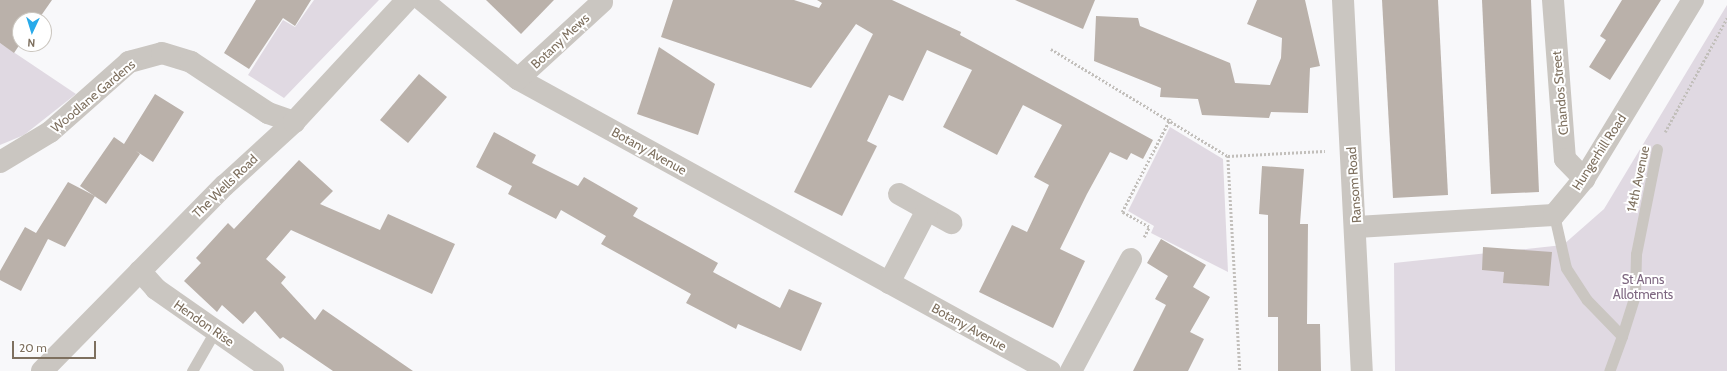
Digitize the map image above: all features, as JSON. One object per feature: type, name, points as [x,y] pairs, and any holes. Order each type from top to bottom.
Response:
[{"type":"street","name":"The Wells Road","points":[[42,371],[140,271],[294,122],[407,0]]},
{"type":"street","name":"Botany Avenue","points":[[422,0],[518,79],[1050,371]]},
{"type":"street","name":"Ransom Road","points":[[1343,0],[1351,149],[1357,226],[1362,371]]},
{"type":"street","name":"Chandos Street","points":[[1553,0],[1565,159],[1584,179]]},
{"type":"street","name":"Hungerhill Road","points":[[1554,214],[1584,179],[1693,0]]},
{"type":"street","name":"Botany Mews","points":[[518,79],[602,2]]},
{"type":"street","name":"Woodlane Gardens","points":[[0,162],[50,132],[129,62],[162,53],[193,57],[268,113],[294,122]]},
{"type":"street","points":[[899,194],[951,223]]},
{"type":"street","points":[[889,283],[927,210]]},
{"type":"street","points":[[1357,226],[1554,214]]},
{"type":"street","points":[[1071,371],[1131,259]]},
{"type":"street","name":"Hendon Rise","points":[[140,271],[156,289],[273,371]]},
{"type":"lane","name":"14th Avenue","points":[[1609,371],[1635,295],[1636,254],[1657,149]]},
{"type":"lane","points":[[1554,214],[1566,268],[1587,300],[1622,336]]},
{"type":"lane","points":[[192,371],[215,331]]},
{"type":"path","name":"14th Avenue","points":[[1657,149],[1727,18]]},
{"type":"path","points":[[1051,49],[1170,119],[1228,156],[1351,149]]},
{"type":"path","points":[[1131,259],[1149,227],[1122,212],[1170,119]]},
{"type":"path","points":[[1228,156],[1240,371]]},
{"type":"green space","points":[[314,0],[379,0],[284,98],[248,75],[283,20],[295,27]]},
{"type":"green space","name":"St Anns Allotments","points":[[1727,5],[1727,371],[1395,371],[1394,263],[1563,245],[1604,209]]},
{"type":"green space","points":[[0,43],[76,94],[24,135],[0,145]]},
{"type":"green space","points":[[1170,127],[1223,159],[1228,272],[1151,233],[1154,226],[1128,211]]},
{"type":"building","points":[[0,0],[52,0],[44,12],[12,12],[12,52],[0,43]]},
{"type":"building","points":[[256,0],[311,0],[295,26],[283,18],[249,69],[224,53]]},
{"type":"building","points":[[486,0],[554,0],[521,34]]},
{"type":"building","points":[[673,0],[794,0],[819,8],[822,3],[817,0],[892,0],[961,32],[960,35],[1153,140],[1143,159],[1131,153],[1127,160],[1110,152],[1087,194],[1060,249],[1085,261],[1053,328],[979,292],[1012,225],[1027,232],[1049,185],[1034,177],[1062,125],[1023,105],[997,155],[943,127],[972,70],[927,50],[903,101],[889,95],[867,141],[877,146],[842,216],[794,192],[873,34],[856,24],[811,88],[661,37]]},
{"type":"building","points":[[1015,0],[1095,0],[1083,29]]},
{"type":"building","points":[[1257,0],[1305,0],[1320,66],[1310,68],[1308,113],[1271,112],[1269,118],[1202,115],[1198,99],[1160,97],[1161,88],[1094,61],[1096,16],[1138,18],[1140,26],[1230,63],[1235,83],[1270,85],[1281,58],[1282,38],[1247,24]]},
{"type":"building","points":[[1382,0],[1438,0],[1448,195],[1393,198]]},
{"type":"building","points":[[1482,0],[1531,0],[1539,192],[1491,194]]},
{"type":"building","points":[[1622,0],[1661,0],[1610,80],[1589,67],[1606,40],[1600,36]]},
{"type":"building","points":[[659,47],[715,84],[698,135],[637,114]]},
{"type":"building","points":[[419,74],[447,97],[408,143],[380,120]]},
{"type":"building","points":[[155,94],[184,112],[153,162],[136,151],[140,154],[106,204],[80,186],[114,137],[124,144]]},
{"type":"building","points":[[494,132],[536,155],[532,163],[578,186],[584,177],[638,208],[633,216],[718,263],[713,272],[780,308],[789,289],[822,303],[801,351],[738,324],[736,329],[686,303],[691,294],[601,244],[606,236],[561,210],[556,219],[508,194],[512,186],[476,167]]},
{"type":"building","points":[[299,160],[333,191],[320,204],[380,230],[388,214],[455,244],[432,294],[291,230],[266,259],[286,277],[281,283],[315,320],[323,309],[413,371],[333,371],[283,337],[280,339],[255,311],[243,324],[222,305],[217,312],[184,281],[201,263],[196,258],[228,223],[234,229]]},
{"type":"building","points":[[1262,166],[1304,169],[1300,224],[1308,224],[1307,324],[1320,324],[1321,371],[1278,371],[1278,317],[1268,317],[1268,215],[1259,214]]},
{"type":"building","points":[[68,182],[95,196],[65,247],[48,239],[21,291],[0,280],[0,271],[25,227],[36,233]]},
{"type":"building","points":[[1161,239],[1206,265],[1193,287],[1210,297],[1190,332],[1204,339],[1188,371],[1133,371],[1166,305],[1155,299],[1168,276],[1147,263]]},
{"type":"building","points":[[1483,247],[1552,252],[1549,286],[1503,283],[1504,272],[1482,270]]}]
